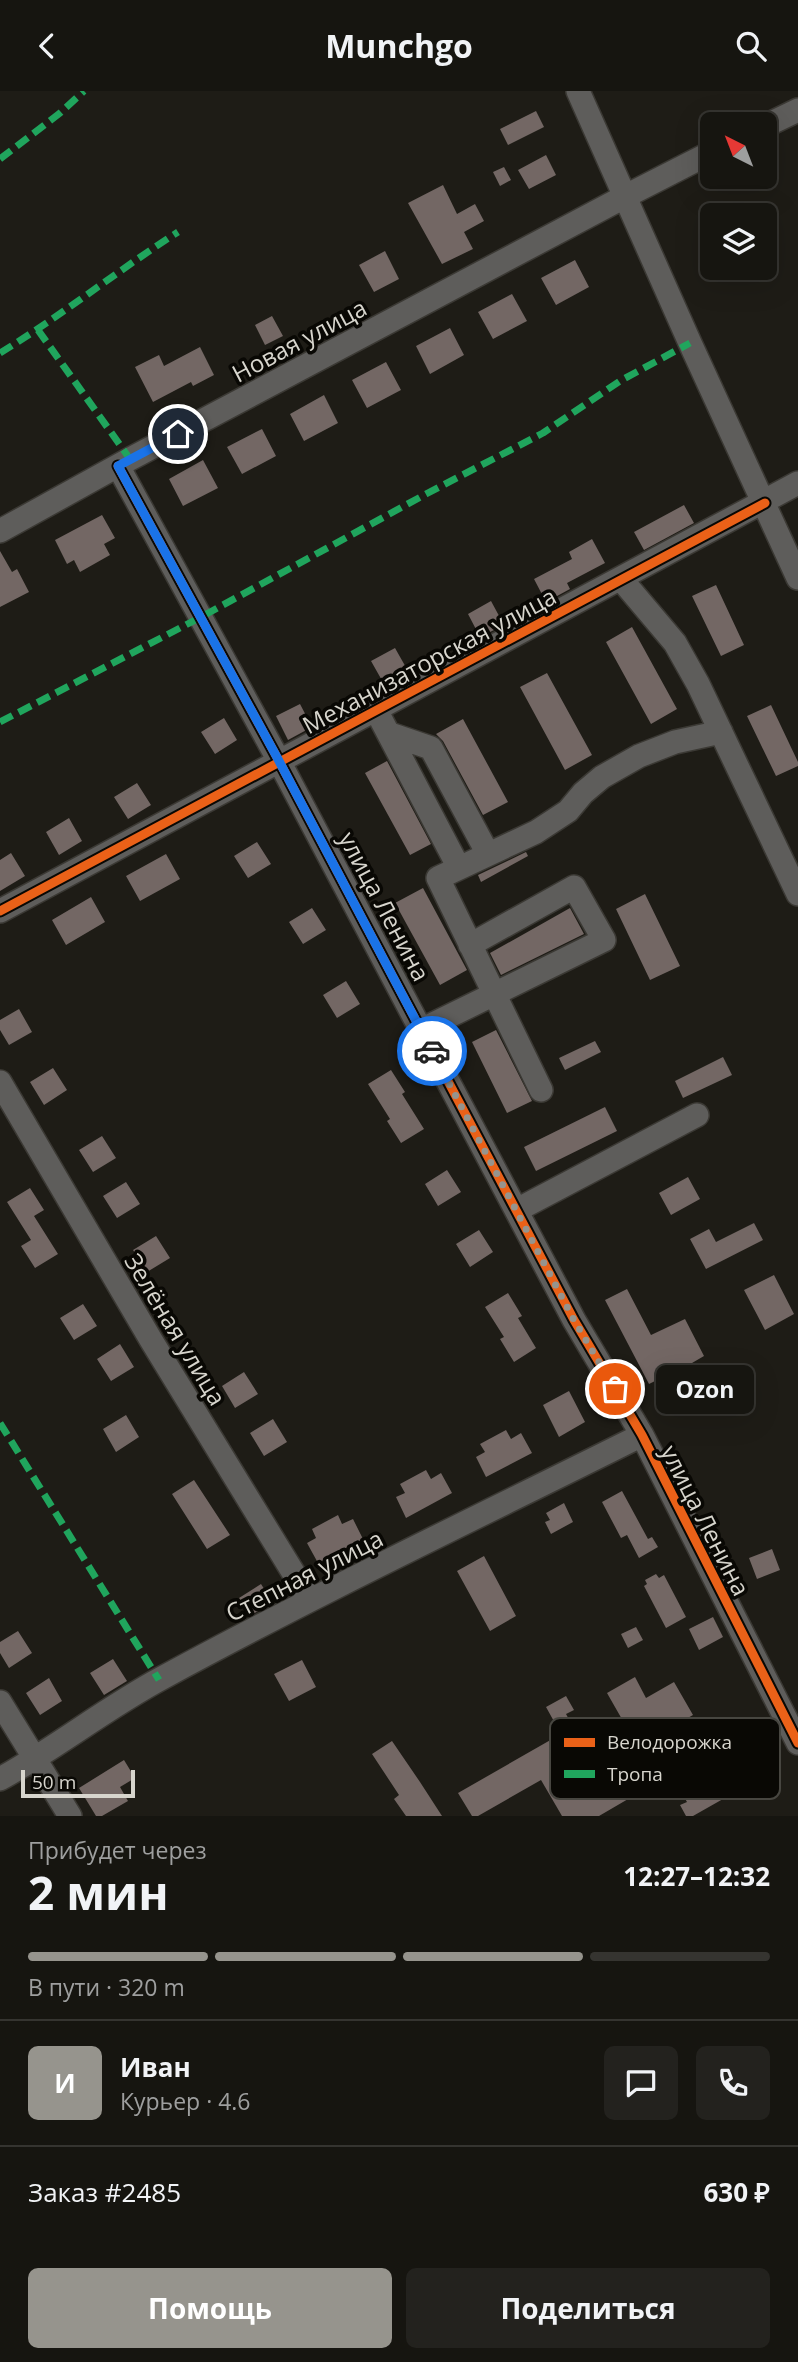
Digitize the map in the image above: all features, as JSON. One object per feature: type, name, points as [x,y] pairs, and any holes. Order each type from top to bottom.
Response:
[{"type":"street","points":[[578,91],[798,577]]},
{"type":"street","points":[[777,120],[798,110]]},
{"type":"street","name":"Новая улица","points":[[0,531],[700,158]]},
{"type":"street","name":"улица Ленина","points":[[118,466],[279,761],[574,1320],[642,1435],[798,1743]]},
{"type":"street","name":"Механизаторская улица","points":[[0,911],[798,483]]},
{"type":"street","points":[[621,579],[675,643],[698,684],[798,894]]},
{"type":"street","points":[[376,710],[459,868]]},
{"type":"street","points":[[541,1090],[438,878],[536,832],[568,811],[583,793],[602,777],[639,756],[676,742],[721,731]]},
{"type":"street","points":[[390,734],[431,748],[488,855]]},
{"type":"street","points":[[421,1030],[604,940],[574,887],[470,945]]},
{"type":"street","name":"Зелёная улица","points":[[0,1082],[310,1600]]},
{"type":"street","points":[[517,1210],[697,1115]]},
{"type":"street","name":"Степная улица","points":[[0,1779],[159,1680],[310,1600],[642,1435]]},
{"type":"street","points":[[0,1702],[70,1816]]},
{"type":"building","points":[[536,111],[544,127],[508,145],[500,129]]},
{"type":"building","points":[[546,155],[556,175],[529,189],[518,170]]},
{"type":"building","points":[[504,167],[511,180],[500,186],[493,172]]},
{"type":"building","points":[[443,185],[457,214],[475,204],[484,221],[464,232],[473,249],[442,264],[408,203]]},
{"type":"building","points":[[385,251],[399,279],[374,292],[359,265]]},
{"type":"building","points":[[575,260],[589,287],[556,305],[541,278]]},
{"type":"building","points":[[512,294],[527,321],[493,339],[478,312]]},
{"type":"building","points":[[272,316],[283,336],[265,345],[255,325]]},
{"type":"building","points":[[450,328],[464,355],[430,374],[416,346]]},
{"type":"building","points":[[200,347],[214,375],[193,386],[191,382],[153,402],[135,367],[159,355],[164,366]]},
{"type":"building","points":[[386,362],[401,390],[367,408],[352,380]]},
{"type":"building","points":[[324,395],[338,423],[304,441],[290,414]]},
{"type":"building","points":[[262,429],[276,456],[242,474],[227,447]]},
{"type":"building","points":[[203,460],[218,488],[183,506],[169,479]]},
{"type":"building","points":[[684,505],[694,523],[644,550],[634,532]]},
{"type":"building","points":[[102,515],[115,538],[104,544],[110,555],[80,572],[74,560],[67,564],[55,540]]},
{"type":"building","points":[[592,539],[605,563],[567,583],[570,589],[546,602],[534,579],[572,559],[569,552]]},
{"type":"building","points":[[0,551],[12,572],[17,569],[29,592],[0,607]]},
{"type":"building","points":[[716,585],[744,645],[721,656],[692,596]]},
{"type":"building","points":[[491,601],[504,625],[480,637],[468,614]]},
{"type":"building","points":[[632,627],[677,709],[651,724],[606,642]]},
{"type":"building","points":[[395,648],[408,671],[384,684],[371,661]]},
{"type":"building","points":[[547,673],[592,755],[565,770],[520,687]]},
{"type":"building","points":[[300,704],[312,727],[288,740],[276,716]]},
{"type":"building","points":[[771,705],[798,762],[798,766],[776,776],[747,716]]},
{"type":"building","points":[[224,718],[237,740],[215,754],[201,732]]},
{"type":"building","points":[[463,719],[508,802],[483,815],[443,741],[436,734]]},
{"type":"building","points":[[387,761],[431,844],[410,855],[365,773]]},
{"type":"building","points":[[137,783],[151,805],[128,819],[114,797]]},
{"type":"building","points":[[69,818],[82,841],[59,855],[46,832]]},
{"type":"building","points":[[257,842],[271,864],[248,878],[234,856]]},
{"type":"building","points":[[526,852],[528,856],[481,882],[478,875]]},
{"type":"building","points":[[11,853],[25,876],[0,891],[0,860]]},
{"type":"building","points":[[166,854],[180,879],[140,901],[126,876]]},
{"type":"building","points":[[423,888],[467,970],[440,985],[395,903]]},
{"type":"building","points":[[645,894],[680,966],[650,980],[616,909]]},
{"type":"building","points":[[91,897],[105,922],[66,945],[52,920]]},
{"type":"building","points":[[312,908],[326,930],[303,944],[289,922]]},
{"type":"building","points":[[570,908],[584,934],[501,975],[490,953]]},
{"type":"building","points":[[346,981],[360,1004],[337,1018],[323,995]]},
{"type":"building","points":[[19,1009],[32,1032],[9,1045],[0,1030],[0,1020]]},
{"type":"building","points":[[496,1030],[532,1101],[507,1113],[472,1042]]},
{"type":"building","points":[[595,1041],[601,1052],[565,1070],[559,1058]]},
{"type":"building","points":[[723,1057],[732,1075],[683,1098],[675,1081]]},
{"type":"building","points":[[53,1068],[67,1090],[44,1105],[30,1082]]},
{"type":"building","points":[[391,1070],[405,1092],[402,1094],[424,1129],[401,1143],[387,1121],[390,1119],[368,1084]]},
{"type":"building","points":[[605,1107],[617,1131],[536,1171],[524,1147]]},
{"type":"building","points":[[102,1136],[116,1158],[93,1172],[79,1150]]},
{"type":"building","points":[[447,1170],[461,1192],[438,1206],[425,1184]]},
{"type":"building","points":[[688,1177],[700,1199],[671,1215],[659,1193]]},
{"type":"building","points":[[126,1182],[140,1204],[117,1218],[103,1196]]},
{"type":"building","points":[[30,1188],[44,1210],[34,1216],[58,1254],[35,1268],[21,1246],[31,1240],[7,1202]]},
{"type":"building","points":[[754,1223],[763,1240],[706,1269],[690,1239],[709,1229],[716,1242]]},
{"type":"building","points":[[479,1230],[493,1252],[470,1267],[456,1244]]},
{"type":"building","points":[[156,1236],[170,1258],[147,1272],[133,1250]]},
{"type":"building","points":[[774,1275],[794,1314],[765,1330],[744,1290]]},
{"type":"building","points":[[627,1289],[651,1335],[685,1319],[704,1356],[692,1363],[694,1366],[665,1381],[663,1377],[649,1384],[605,1300]]},
{"type":"building","points":[[508,1293],[522,1316],[518,1318],[536,1348],[514,1362],[500,1339],[504,1337],[485,1307]]},
{"type":"building","points":[[83,1304],[97,1326],[74,1340],[60,1318]]},
{"type":"building","points":[[120,1344],[134,1367],[111,1381],[97,1359]]},
{"type":"building","points":[[244,1372],[258,1394],[235,1408],[222,1386]]},
{"type":"building","points":[[569,1391],[585,1422],[559,1437],[543,1405]]},
{"type":"building","points":[[126,1415],[139,1437],[116,1452],[103,1429]]},
{"type":"building","points":[[273,1419],[287,1442],[264,1456],[250,1433]]},
{"type":"building","points":[[506,1430],[511,1439],[521,1433],[532,1453],[486,1477],[476,1457],[485,1452],[480,1444]]},
{"type":"building","points":[[426,1470],[431,1479],[441,1473],[452,1493],[406,1518],[396,1497],[405,1493],[400,1484]]},
{"type":"building","points":[[194,1480],[230,1535],[207,1549],[172,1494]]},
{"type":"building","points":[[622,1491],[648,1539],[652,1537],[658,1547],[639,1558],[627,1535],[621,1538],[602,1502]]},
{"type":"building","points":[[564,1503],[573,1522],[551,1534],[545,1522],[550,1520],[546,1513]]},
{"type":"building","points":[[338,1515],[342,1524],[353,1519],[363,1539],[318,1563],[307,1543],[316,1538],[312,1529]]},
{"type":"building","points":[[772,1549],[780,1570],[757,1579],[749,1558]]},
{"type":"building","points":[[484,1556],[516,1616],[490,1631],[457,1571]]},
{"type":"building","points":[[656,1574],[659,1578],[664,1575],[686,1617],[666,1628],[644,1586],[647,1584],[645,1580]]},
{"type":"building","points":[[261,1584],[273,1603],[249,1616],[239,1598]]},
{"type":"building","points":[[713,1617],[723,1637],[699,1650],[689,1629]]},
{"type":"building","points":[[636,1627],[643,1640],[628,1648],[621,1634]]},
{"type":"building","points":[[18,1631],[32,1653],[9,1668],[0,1653],[0,1642]]},
{"type":"building","points":[[113,1659],[127,1681],[104,1695],[90,1673]]},
{"type":"building","points":[[302,1660],[316,1687],[289,1701],[274,1674]]},
{"type":"building","points":[[635,1677],[646,1698],[674,1682],[693,1715],[688,1718],[621,1718],[607,1693]]},
{"type":"building","points":[[49,1678],[62,1701],[40,1715],[26,1693]]},
{"type":"building","points":[[566,1696],[574,1710],[566,1714],[568,1718],[552,1718],[546,1707]]},
{"type":"building","points":[[550,1740],[550,1795],[541,1780],[478,1816],[472,1816],[458,1793]]},
{"type":"building","points":[[392,1741],[442,1816],[406,1816],[394,1799],[399,1795],[372,1754]]},
{"type":"building","points":[[124,1760],[135,1778],[120,1787],[128,1801],[102,1816],[96,1816],[79,1788]]},
{"type":"building","points":[[552,1799],[628,1799],[599,1816],[562,1816]]},
{"type":"building","points":[[685,1799],[723,1799],[693,1816],[686,1816],[680,1805],[687,1802]]},
{"type":"marked path","points":[[0,159],[84,91]]},
{"type":"marked path","points":[[0,353],[178,232]]},
{"type":"marked path","points":[[38,330],[130,459]]},
{"type":"marked path","points":[[0,722],[543,433],[620,381],[690,343]]},
{"type":"marked path","points":[[0,1423],[159,1680]]},
{"type":"cycle path","points":[[118,466],[279,761],[574,1320],[642,1435],[798,1743]]},
{"type":"cycle path","points":[[0,911],[765,503]]},
{"type":"way so far","points":[[432,1051],[574,1320],[615,1389]]},
{"type":"place","name":"Ozon","points":[[615,1389]]},
{"type":"route","points":[[178,434],[118,466],[279,761],[432,1051]]}]
